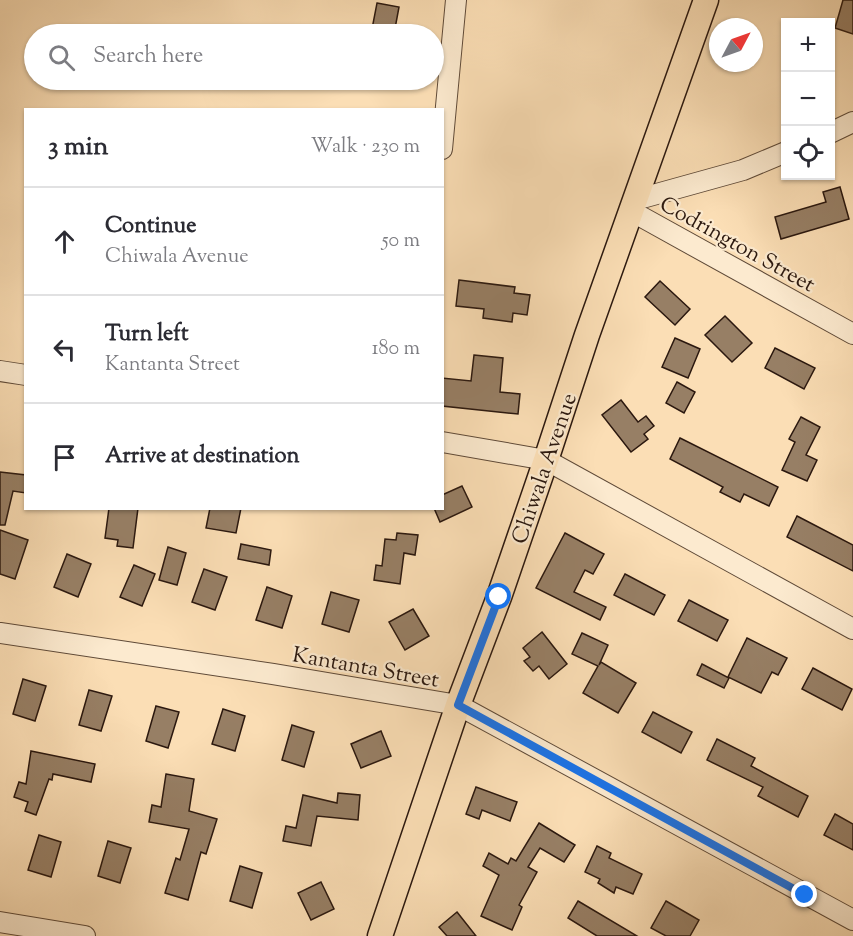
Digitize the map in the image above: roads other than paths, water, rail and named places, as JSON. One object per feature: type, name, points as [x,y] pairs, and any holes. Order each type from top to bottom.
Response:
[{"type":"main road","name":"Chiwala Avenue","points":[[380,936],[458,705],[499,597],[546,460],[586,335],[706,0]]},
{"type":"street","points":[[444,128],[456,0]]},
{"type":"street","points":[[835,131],[853,122]]},
{"type":"street","points":[[633,205],[743,171],[781,154]]},
{"type":"street","name":"Codrington Street","points":[[633,205],[853,334]]},
{"type":"street","points":[[0,371],[24,375]]},
{"type":"street","points":[[444,442],[546,460],[853,629]]},
{"type":"street","name":"Kantanta Street","points":[[0,633],[273,674],[458,705],[853,920]]},
{"type":"street","points":[[0,922],[85,936]]}]
